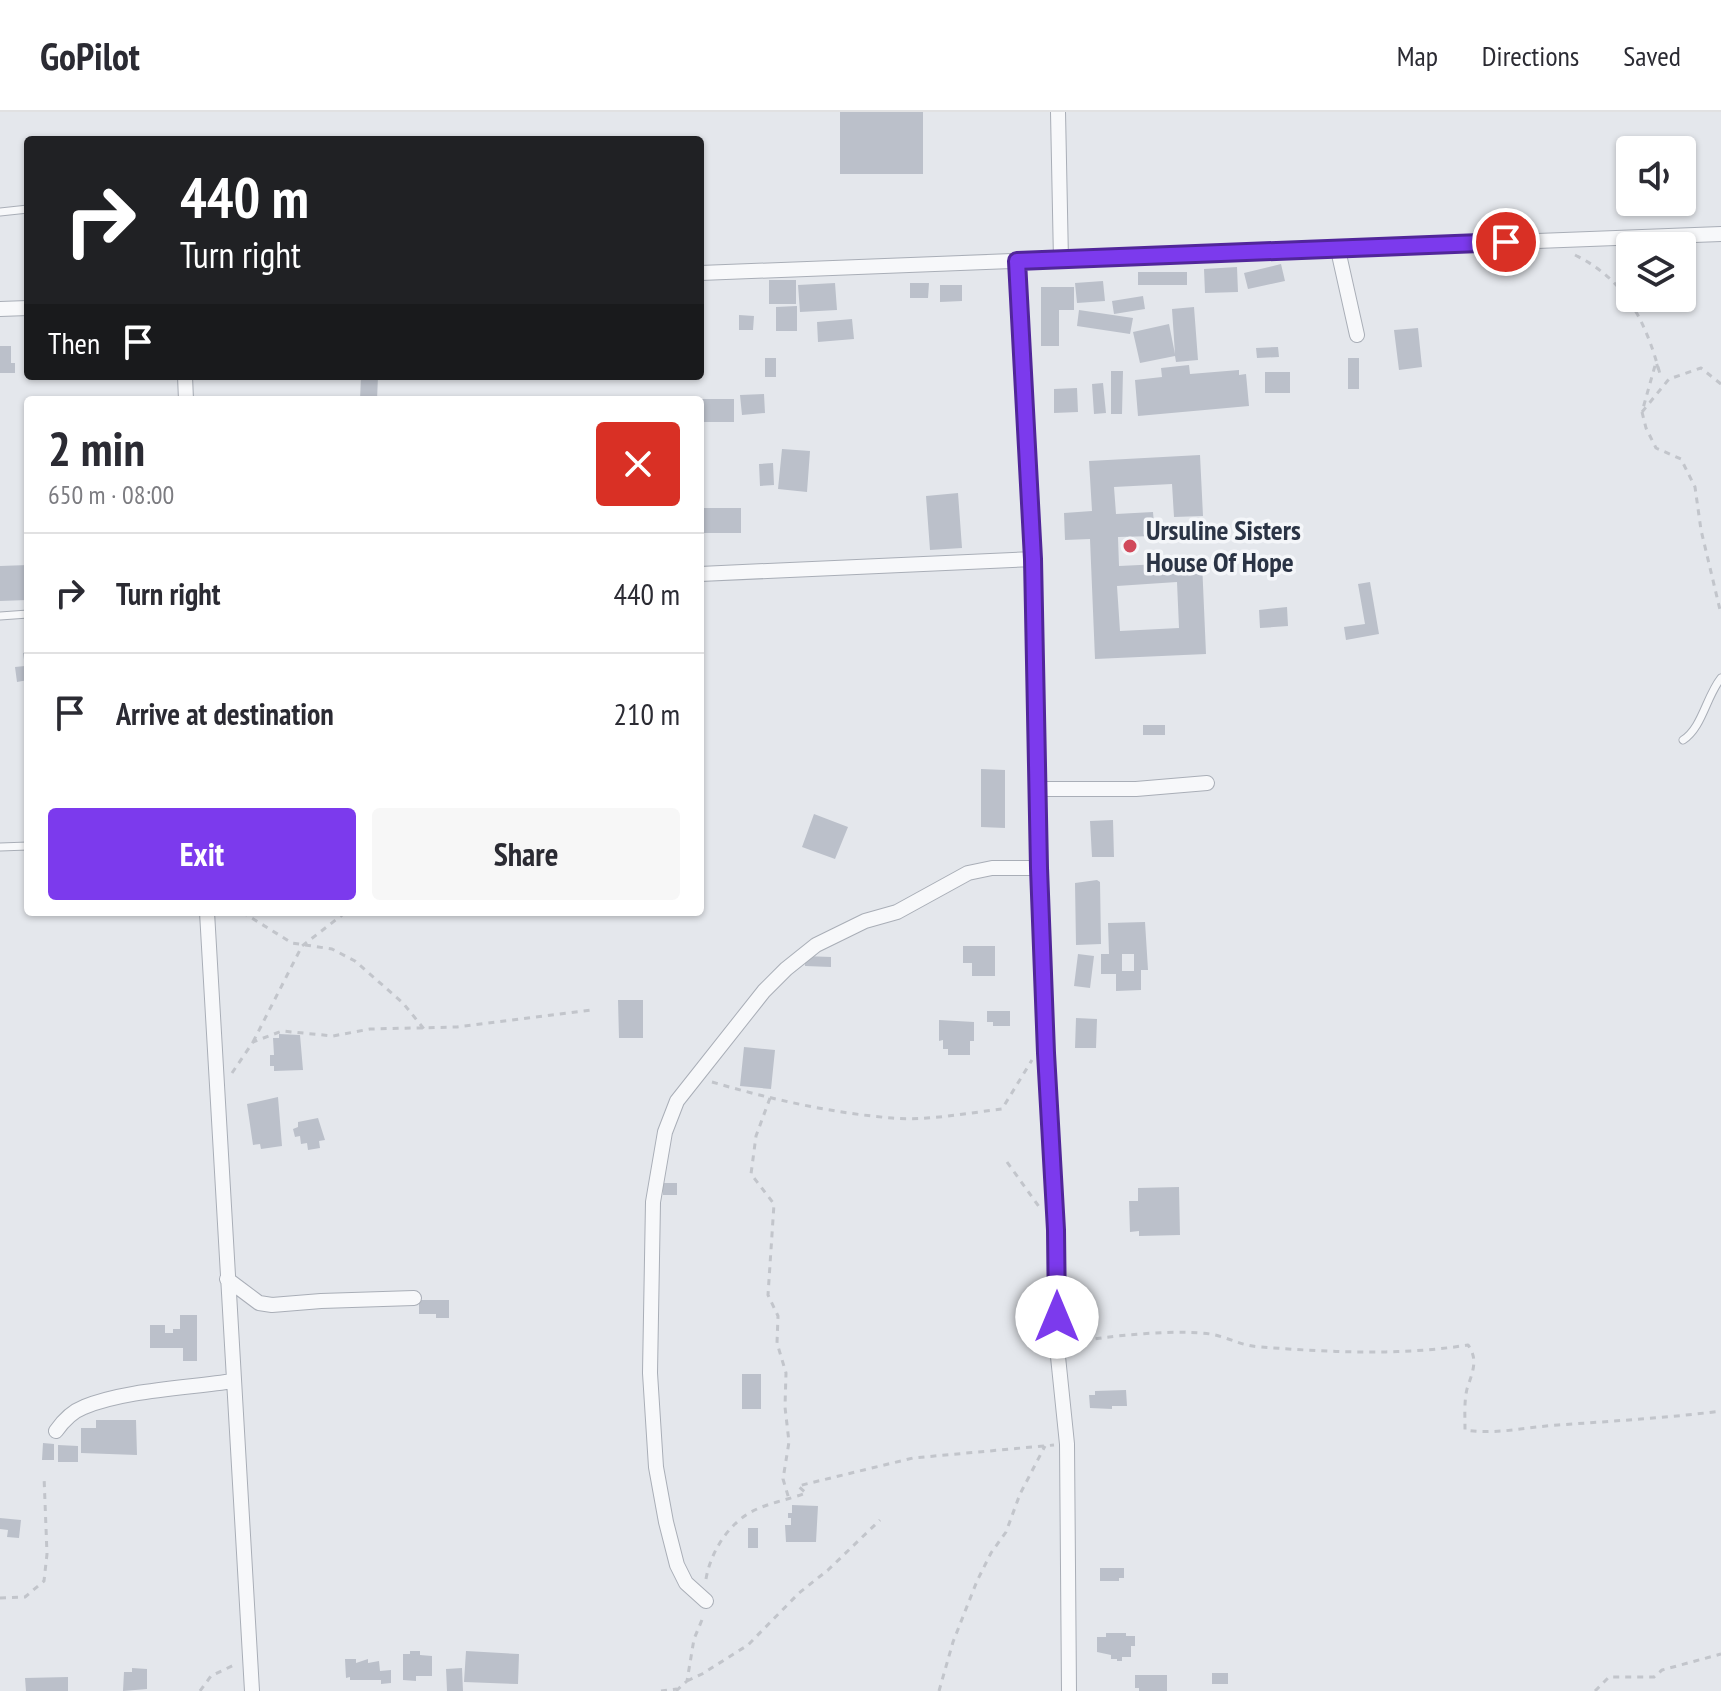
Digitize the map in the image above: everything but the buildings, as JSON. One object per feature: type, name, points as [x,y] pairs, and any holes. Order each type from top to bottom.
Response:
[{"type":"street","points":[[1058,112],[1061,260]]},
{"type":"street","points":[[704,273],[1721,234]]},
{"type":"street","points":[[1338,250],[1357,335]]},
{"type":"street","points":[[1017,261],[1033,559],[1039,868],[1056,1230],[1057,1347],[1067,1444],[1069,1691]]},
{"type":"street","points":[[0,309],[24,308]]},
{"type":"street","points":[[704,574],[1033,559]]},
{"type":"street","points":[[1039,789],[1136,789],[1207,783]]},
{"type":"street","points":[[706,1601],[686,1583],[677,1565],[666,1522],[656,1467],[650,1373],[653,1202],[665,1132],[677,1101],[764,991],[816,945],[865,921],[897,912],[968,873],[992,868],[1039,868]]},
{"type":"street","points":[[207,916],[252,1691]]},
{"type":"street","points":[[227,1279],[259,1303],[272,1305],[414,1298]]},
{"type":"street","points":[[56,1431],[65,1418],[83,1407],[123,1396],[233,1381]]},
{"type":"lane","points":[[0,212],[24,209]]},
{"type":"lane","points":[[0,616],[24,614]]},
{"type":"lane","points":[[1683,740],[1693,733],[1709,696],[1721,678]]},
{"type":"lane","points":[[0,847],[24,846]]},
{"type":"path","points":[[1569,253],[1579,256],[1611,281],[1626,296],[1647,328],[1660,374],[1656,362],[1642,412],[1646,428],[1656,448],[1681,459],[1695,487],[1701,530],[1721,614]]},
{"type":"path","points":[[1642,412],[1669,379],[1701,368],[1721,384]]},
{"type":"path","points":[[248,916],[278,936],[302,946],[332,949],[355,961],[403,1003],[424,1029]]},
{"type":"path","points":[[216,1091],[253,1042],[302,946],[341,916]]},
{"type":"path","points":[[253,1042],[282,1031],[333,1036],[370,1029],[424,1029],[591,1010]]},
{"type":"path","points":[[695,1077],[770,1098],[895,1118],[1002,1109],[1029,1062],[1046,1053]]},
{"type":"path","points":[[770,1098],[756,1136],[751,1174],[774,1204],[768,1295],[778,1316],[777,1343],[786,1373],[785,1407],[789,1442],[783,1479],[789,1499]]},
{"type":"path","points":[[1007,1162],[1056,1230]]},
{"type":"path","points":[[1057,1347],[1085,1340],[1152,1333],[1218,1335],[1232,1343],[1259,1347],[1338,1352],[1423,1352],[1468,1345],[1474,1354],[1473,1377],[1467,1390],[1465,1430],[1487,1433],[1721,1411]]},
{"type":"path","points":[[687,1681],[694,1639],[703,1620],[708,1568],[713,1554],[744,1516],[806,1493],[798,1486],[878,1465],[913,1458],[1067,1444]]},
{"type":"path","points":[[939,1691],[953,1642],[977,1581],[1006,1532],[1020,1494],[1045,1446]]},
{"type":"path","points":[[0,1598],[25,1597],[44,1581],[47,1554],[44,1476]]},
{"type":"path","points":[[661,1691],[677,1690],[748,1645],[799,1593],[880,1520]]},
{"type":"path","points":[[200,1691],[211,1676],[234,1665],[234,1654]]},
{"type":"path","points":[[1595,1691],[1609,1677],[1654,1677],[1662,1670],[1721,1654]]},
{"type":"place","name":"Ursuline Sisters House Of Hope","points":[[1130,546]]},
{"type":"route","points":[[1057,1317],[1056,1230],[1039,868],[1033,559],[1017,261],[1506,242]]}]
